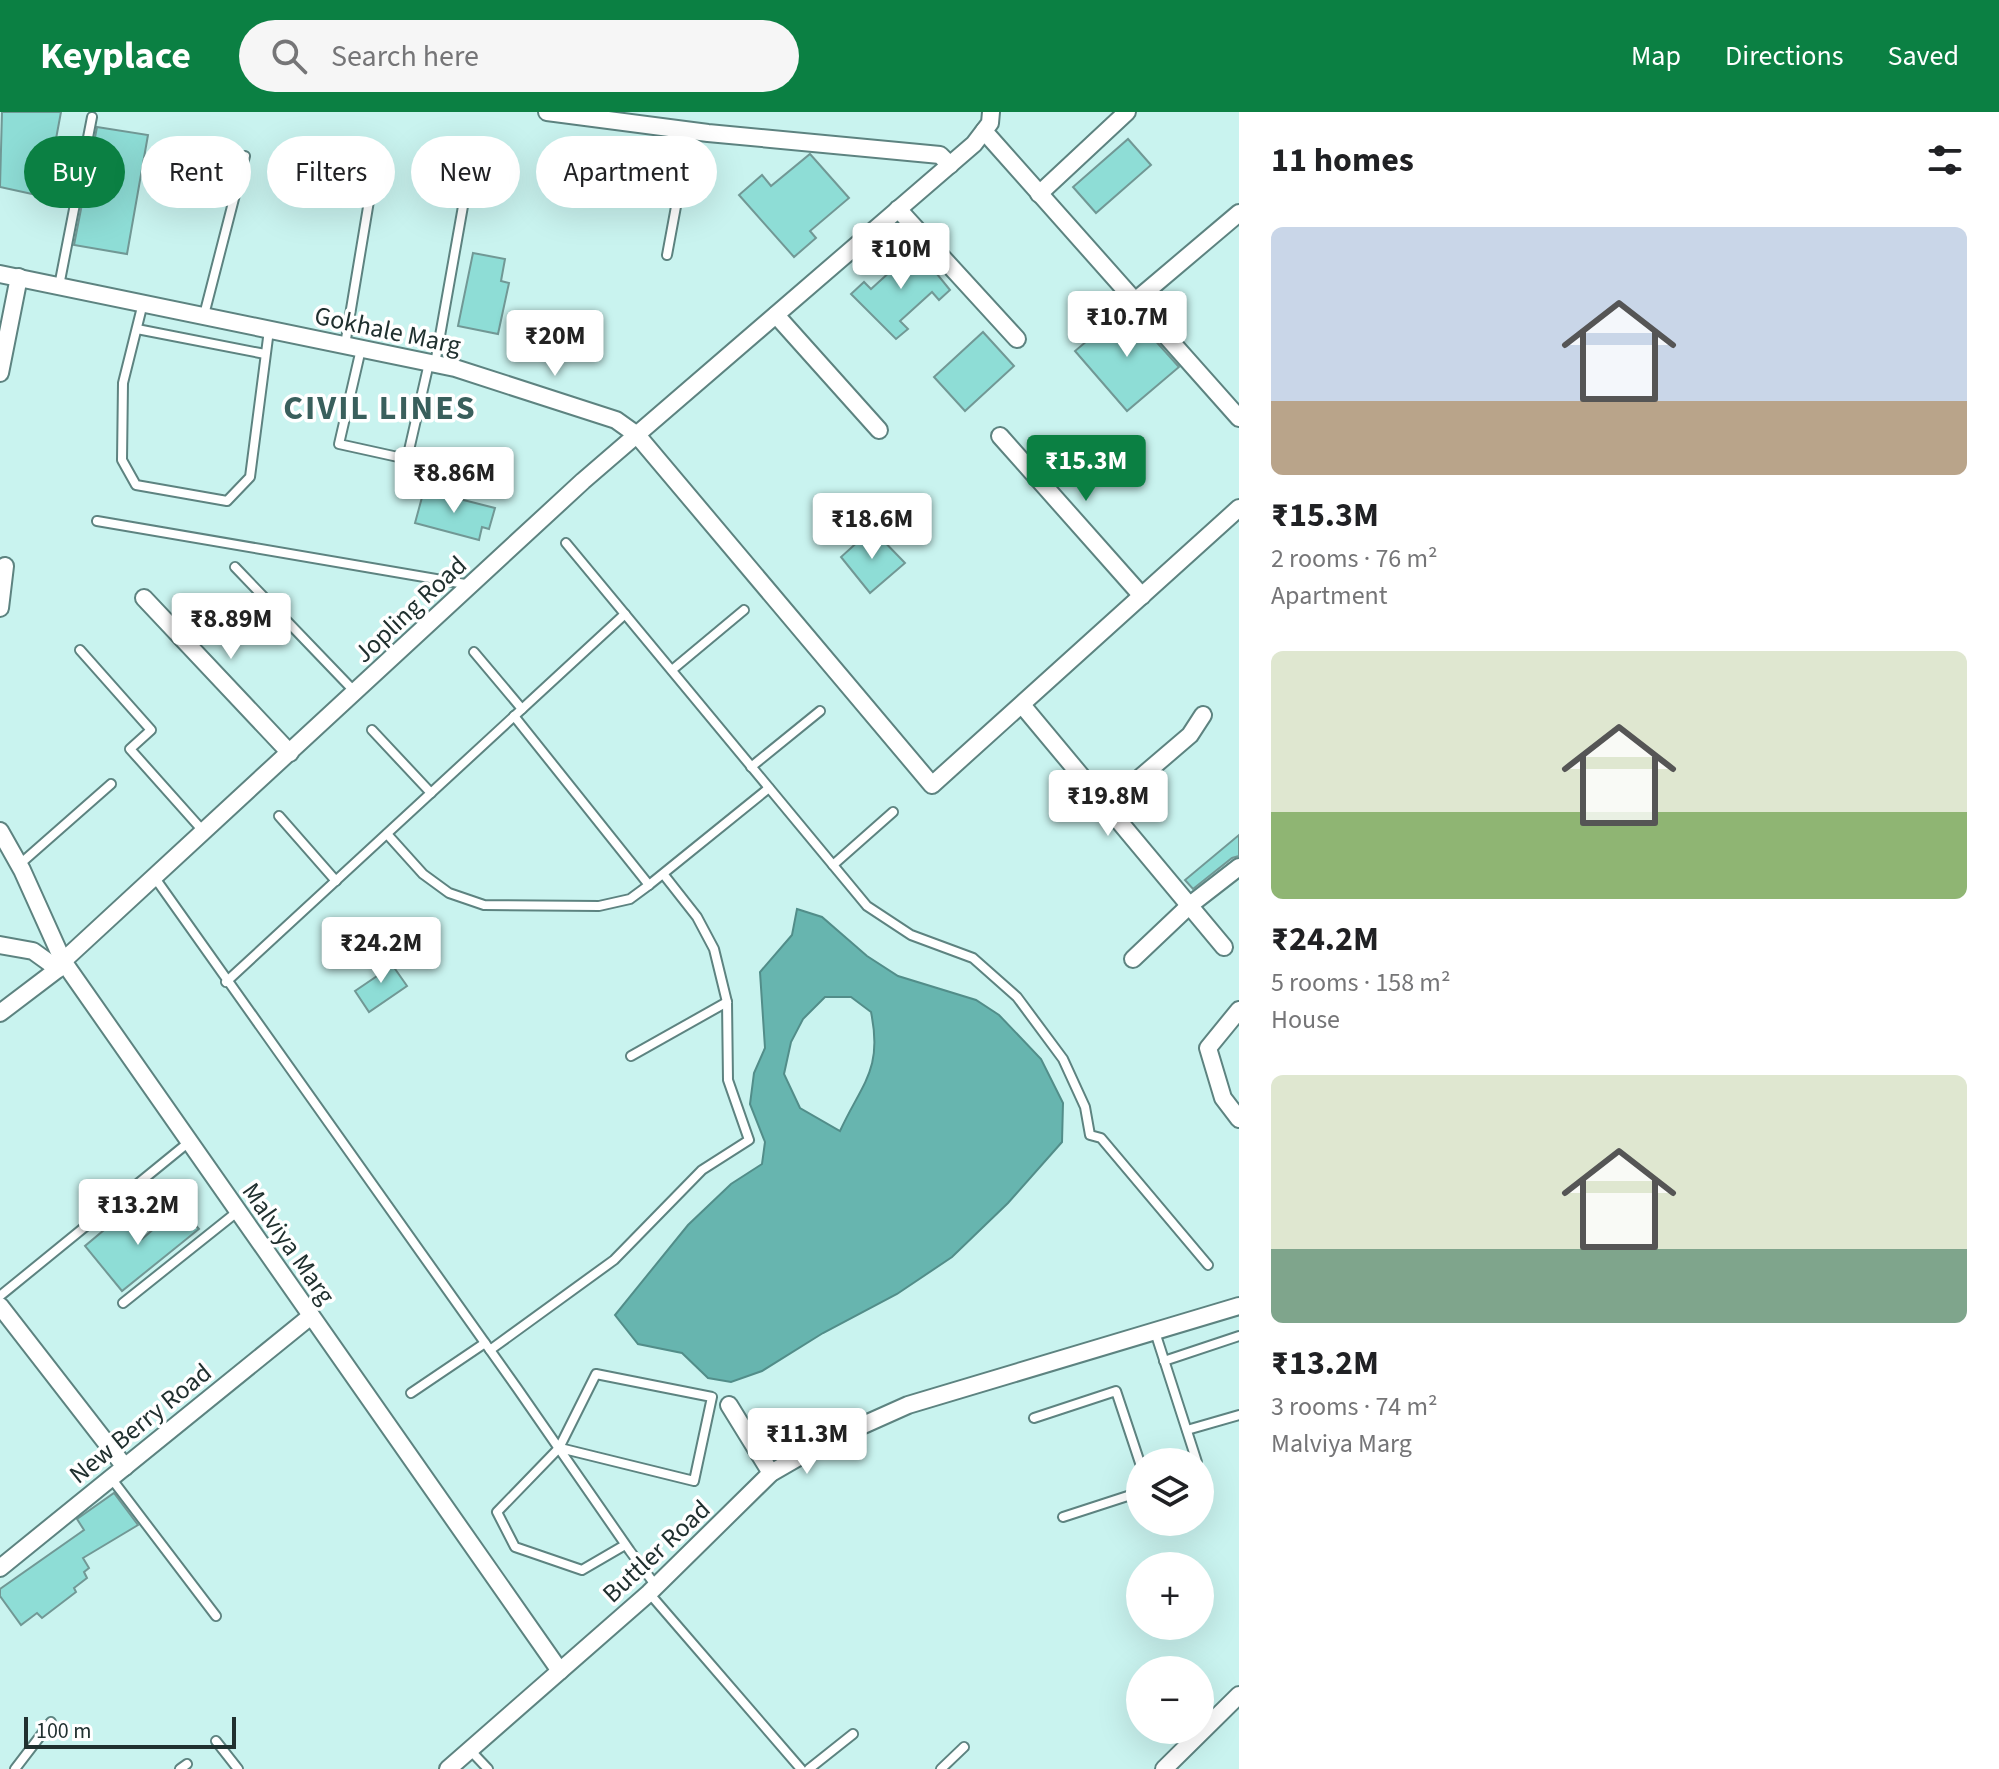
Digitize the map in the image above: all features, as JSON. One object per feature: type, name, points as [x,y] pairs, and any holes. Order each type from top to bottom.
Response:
[{"type":"street","points":[[547,112],[690,131],[940,155],[950,165]]},
{"type":"street","name":"Jopling Road","points":[[0,1013],[61,965],[637,435],[950,165],[984,131],[990,123],[991,112]]},
{"type":"street","points":[[1039,194],[1127,112]]},
{"type":"street","points":[[984,131],[1239,418]]},
{"type":"street","points":[[898,209],[1017,339]]},
{"type":"street","points":[[1135,301],[1239,213]]},
{"type":"street","name":"Gokhale Marg","points":[[0,274],[432,364],[616,420],[637,435],[932,785],[1022,705]]},
{"type":"street","points":[[0,373],[19,277]]},
{"type":"street","points":[[776,315],[879,430]]},
{"type":"street","points":[[1000,436],[1142,596]]},
{"type":"street","points":[[1224,947],[1022,705],[1239,508]]},
{"type":"street","points":[[0,608],[5,566]]},
{"type":"street","points":[[144,598],[290,753]]},
{"type":"street","points":[[1107,806],[1190,735],[1203,715]]},
{"type":"street","name":"Malviya Marg","points":[[0,831],[19,865],[61,965],[432,1485],[560,1671]]},
{"type":"street","points":[[1133,959],[1190,905],[1239,867]]},
{"type":"street","points":[[0,945],[33,951],[61,965]]},
{"type":"street","points":[[1239,1010],[1208,1048],[1223,1098],[1239,1119]]},
{"type":"street","points":[[0,1306],[118,1473]]},
{"type":"street","name":"Buttler Road","points":[[448,1769],[653,1590],[771,1473],[823,1443],[908,1405],[1239,1306]]},
{"type":"street","name":"New Berry Road","points":[[0,1568],[311,1316]]},
{"type":"street","points":[[729,1405],[771,1473]]},
{"type":"street","points":[[1164,1769],[1239,1695]]},
{"type":"lane","points":[[59,286],[92,117]]},
{"type":"lane","points":[[667,255],[690,131]]},
{"type":"lane","points":[[204,316],[232,208]]},
{"type":"lane","points":[[370,208],[339,444],[407,459],[432,364],[462,208]]},
{"type":"lane","points":[[143,303],[122,398],[122,460],[136,485],[227,501],[250,477],[269,329]]},
{"type":"lane","points":[[137,329],[265,354]]},
{"type":"lane","points":[[97,521],[472,585]]},
{"type":"lane","points":[[566,543],[867,906],[911,935],[973,958],[1017,997],[1063,1059],[1085,1107],[1090,1135],[1101,1138],[1208,1265]]},
{"type":"lane","points":[[235,567],[356,692]]},
{"type":"lane","points":[[672,670],[744,610]]},
{"type":"lane","points":[[226,982],[625,614]]},
{"type":"lane","points":[[80,650],[151,730],[130,749],[205,832]]},
{"type":"lane","points":[[474,652],[522,709]]},
{"type":"lane","points":[[751,767],[820,711]]},
{"type":"lane","points":[[514,716],[649,885]]},
{"type":"lane","points":[[372,730],[431,793]]},
{"type":"lane","points":[[19,865],[111,784]]},
{"type":"lane","points":[[387,834],[423,874],[449,893],[484,905],[599,906],[630,899],[664,875],[769,788]]},
{"type":"lane","points":[[833,865],[893,812]]},
{"type":"lane","points":[[279,816],[336,881]]},
{"type":"lane","points":[[411,1393],[614,1260],[702,1170],[749,1140],[728,1080],[727,1002],[714,949],[697,917],[664,875]]},
{"type":"lane","points":[[155,878],[559,1448],[653,1590],[801,1769]]},
{"type":"lane","points":[[631,1056],[727,1002]]},
{"type":"lane","points":[[0,1296],[189,1142]]},
{"type":"lane","points":[[123,1303],[237,1212]]},
{"type":"lane","points":[[1155,1331],[1193,1448]]},
{"type":"lane","points":[[1164,1361],[1239,1336]]},
{"type":"lane","points":[[559,1448],[694,1481],[712,1397],[596,1374],[559,1448],[497,1512],[515,1547],[582,1570],[625,1545]]},
{"type":"lane","points":[[1034,1418],[1116,1391],[1135,1448]]},
{"type":"lane","points":[[1187,1430],[1239,1415]]},
{"type":"lane","points":[[118,1473],[216,1616]]},
{"type":"lane","points":[[1063,1517],[1126,1497]]},
{"type":"lane","points":[[15,1769],[51,1722]]},
{"type":"lane","points":[[815,1767],[853,1734]]},
{"type":"lane","points":[[216,1741],[238,1769]]},
{"type":"lane","points":[[941,1769],[964,1747]]},
{"type":"lane","points":[[470,1750],[488,1769]]},
{"type":"water","points":[[797,909],[822,917],[867,956],[898,976],[976,1000],[999,1015],[1041,1059],[1063,1103],[1062,1142],[1008,1203],[952,1257],[897,1294],[823,1333],[762,1371],[731,1382],[708,1378],[682,1353],[638,1344],[615,1315],[688,1225],[731,1184],[762,1164],[765,1142],[750,1104],[754,1073],[765,1048],[760,972],[792,935]],"holes":[[[825,997],[851,997],[871,1012],[874,1048],[868,1075],[840,1131],[800,1108],[784,1074],[791,1042],[803,1019]]]},
{"type":"building","points":[[2,112],[61,112],[57,136],[24,136],[24,192],[0,187]]},
{"type":"building","points":[[97,127],[148,135],[141,136],[141,175],[127,254],[74,245],[81,208],[125,208],[125,136],[95,136]]},
{"type":"building","points":[[1128,139],[1151,165],[1096,213],[1073,187]]},
{"type":"building","points":[[810,154],[849,198],[810,231],[816,238],[794,257],[739,195],[762,175],[771,186]]},
{"type":"building","points":[[911,242],[950,290],[939,300],[932,292],[900,321],[908,329],[896,339],[851,294],[864,282],[871,289],[903,260],[897,253]]},
{"type":"building","points":[[473,253],[505,259],[501,281],[509,283],[498,334],[458,326]]},
{"type":"building","points":[[1126,308],[1179,367],[1127,411],[1075,351]]},
{"type":"building","points":[[983,332],[1014,366],[965,411],[934,377]]},
{"type":"building","points":[[424,490],[495,508],[489,529],[482,527],[479,540],[415,523]]},
{"type":"building","points":[[872,529],[905,563],[870,593],[841,557]]},
{"type":"building","points":[[1239,835],[1239,856],[1232,858],[1193,889],[1185,880]]},
{"type":"building","points":[[386,956],[407,986],[369,1012],[355,991],[380,974],[373,964]]},
{"type":"building","points":[[179,1207],[199,1229],[122,1291],[85,1246],[122,1215],[142,1239]]},
{"type":"building","points":[[114,1493],[138,1525],[83,1558],[89,1568],[84,1572],[87,1578],[74,1588],[76,1592],[42,1618],[37,1613],[21,1625],[0,1596],[0,1589],[84,1530],[77,1519]]},
{"type":"district","name":"CIVIL LINES","points":[[380,407]]}]
